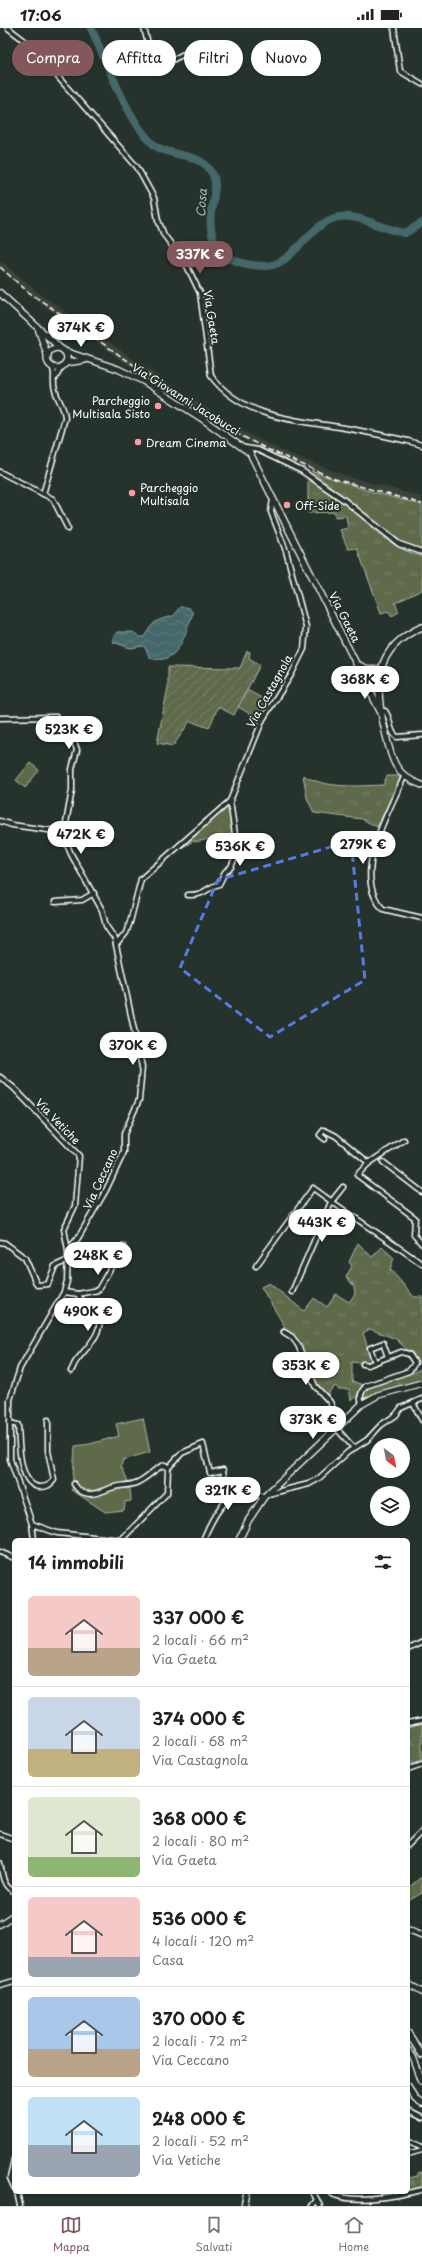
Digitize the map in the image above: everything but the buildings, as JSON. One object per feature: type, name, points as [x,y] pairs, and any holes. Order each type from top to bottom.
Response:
[{"type":"main road","points":[[0,293],[62,349],[66,355],[63,364]]},
{"type":"main road","points":[[36,326],[51,365],[91,360]]},
{"type":"main road","points":[[48,357],[52,350],[62,349],[91,360]]},
{"type":"main road","name":"Via Giovanni Jacobucci","points":[[91,360],[118,369],[143,381],[246,448]]},
{"type":"main road","name":"Via Gaeta","points":[[246,448],[256,462],[273,499],[380,710]]},
{"type":"main road","points":[[422,627],[412,631],[391,650],[381,669],[378,683],[380,710],[394,765],[404,777],[422,785]]},
{"type":"main road","points":[[358,665],[369,670],[381,669]]},
{"type":"main road","points":[[367,682],[372,685],[378,683]]},
{"type":"main road","points":[[240,1538],[251,1516],[266,1495],[362,1404],[378,1395],[422,1383]]},
{"type":"main road","points":[[0,1924],[12,1916]]},
{"type":"main road","points":[[410,1930],[422,1935]]},
{"type":"main road","points":[[410,1985],[422,1992]]},
{"type":"main road","points":[[410,2036],[422,2055]]},
{"type":"main road","points":[[410,2055],[422,2082]]},
{"type":"main road","points":[[410,2090],[415,2099],[422,2104]]},
{"type":"main road","points":[[244,2206],[247,2194]]},
{"type":"street","name":"Via Gaeta","points":[[8,28],[29,44],[146,180],[154,198],[158,220],[164,235],[186,264],[200,293],[211,376],[218,385],[240,402],[261,413],[284,419],[408,441],[422,445]]},
{"type":"street","points":[[144,28],[154,69],[184,54]]},
{"type":"street","points":[[394,28],[400,71],[422,84]]},
{"type":"street","points":[[55,389],[57,374],[63,364]]},
{"type":"street","points":[[43,494],[65,418],[65,411],[55,389],[55,373],[51,365]]},
{"type":"street","points":[[246,448],[258,450],[302,471],[344,500],[399,544],[422,552]]},
{"type":"street","points":[[0,472],[43,494],[57,504],[68,529]]},
{"type":"street","name":"Via Castagnola","points":[[116,945],[130,922],[141,879],[230,801],[263,719],[291,675],[304,649],[306,627],[286,551],[270,512],[273,499]]},
{"type":"street","points":[[380,710],[385,711],[388,714],[393,734],[397,737],[422,735]]},
{"type":"street","points":[[0,718],[56,717],[71,733],[77,750],[72,769],[72,790],[64,834],[12,825],[0,821]]},
{"type":"street","points":[[404,777],[379,831],[369,875],[377,903],[383,909],[422,918]]},
{"type":"street","points":[[188,895],[203,894],[212,886],[219,884],[224,874],[232,867],[236,847],[230,801]]},
{"type":"street","name":"Via Ceccano","points":[[64,834],[71,854],[94,893],[116,945],[142,1067],[139,1100],[124,1134],[124,1152],[106,1190],[78,1238],[68,1250]]},
{"type":"street","points":[[55,902],[82,900],[94,893]]},
{"type":"street","name":"Via Vetiche","points":[[0,1077],[14,1088],[79,1156],[75,1206],[64,1229],[68,1250],[66,1261],[67,1281],[64,1292]]},
{"type":"street","points":[[325,1140],[320,1135],[324,1130],[336,1136],[369,1163]]},
{"type":"street","points":[[404,1140],[369,1163],[357,1175],[415,1218],[414,1235],[422,1244]]},
{"type":"street","points":[[383,1162],[422,1192]]},
{"type":"street","points":[[292,1292],[331,1202],[343,1186]]},
{"type":"street","points":[[256,1266],[313,1188],[422,1264]]},
{"type":"street","points":[[0,1242],[5,1242],[25,1258],[38,1285],[43,1286],[48,1284],[55,1266],[66,1261]]},
{"type":"street","points":[[34,1538],[32,1524],[10,1458],[10,1400],[20,1368],[64,1292],[78,1294],[98,1290],[123,1246]]},
{"type":"street","points":[[71,1371],[75,1361],[96,1336],[99,1322],[96,1313],[84,1306],[78,1294]]},
{"type":"street","points":[[284,1332],[292,1337],[298,1345],[315,1386],[330,1402],[338,1428],[353,1447]]},
{"type":"street","points":[[375,1362],[370,1348],[383,1343],[388,1357]]},
{"type":"street","points":[[362,1404],[360,1396],[362,1390],[366,1386],[409,1371],[414,1366],[413,1359],[406,1352],[368,1365],[363,1364]]},
{"type":"street","points":[[204,1538],[219,1509],[228,1498],[239,1495],[266,1495],[314,1482],[353,1447],[367,1440],[381,1425],[396,1415],[401,1408],[422,1399]]},
{"type":"street","points":[[413,1403],[422,1420]]},
{"type":"street","points":[[10,1423],[18,1425],[19,1451],[25,1474],[32,1484],[42,1487],[50,1484],[54,1480],[48,1451],[48,1420]]},
{"type":"street","points":[[123,1538],[167,1493],[168,1468],[182,1453],[203,1444],[210,1474],[223,1470],[228,1498]]},
{"type":"street","points":[[74,1484],[78,1490],[85,1493],[103,1493],[110,1488],[138,1482],[162,1466],[165,1465],[168,1468]]},
{"type":"street","points":[[32,1524],[57,1533],[103,1538]]},
{"type":"street","points":[[0,1552],[12,1557]]},
{"type":"street","points":[[410,1648],[422,1642]]},
{"type":"street","points":[[410,1724],[422,1721]]},
{"type":"street","points":[[410,1768],[422,1764]]},
{"type":"street","points":[[410,1843],[422,1831]]},
{"type":"street","points":[[0,1834],[12,1838]]},
{"type":"street","points":[[0,1863],[5,1882],[12,1890]]},
{"type":"street","points":[[0,1985],[12,1982]]},
{"type":"street","points":[[410,2112],[422,2118]]},
{"type":"street","points":[[410,2141],[422,2149]]},
{"type":"street","points":[[410,2153],[422,2149]]},
{"type":"street","points":[[12,2168],[10,2178],[12,2182]]},
{"type":"street","points":[[410,2192],[422,2190]]},
{"type":"street","points":[[17,2194],[20,2206]]},
{"type":"street","points":[[313,2194],[320,2206]]},
{"type":"street","points":[[334,2194],[345,2198],[368,2199],[398,2194]]},
{"type":"street","points":[[312,2206],[316,2201]]},
{"type":"highlighted area","points":[[351,841],[365,980],[270,1037],[180,968],[218,880]]},
{"type":"shaded area","points":[[0,260],[40,294],[162,379],[246,433],[280,450],[346,476],[422,497],[422,505],[343,483],[276,457],[243,439],[157,385],[35,299],[0,269]]},
{"type":"green space","points":[[311,471],[372,492],[422,505],[422,550],[401,542]]},
{"type":"green space","points":[[308,478],[339,499],[388,540],[410,553],[422,556],[422,590],[395,603],[399,612],[392,616],[388,611],[381,613],[357,548],[348,549],[340,530],[348,528],[346,516],[335,517],[335,512],[308,513]]},
{"type":"green space","points":[[247,651],[250,652],[249,658],[260,665],[234,715],[218,707],[209,728],[190,721],[173,746],[157,743],[168,687],[168,667],[240,668]]},
{"type":"green space","points":[[247,690],[271,703],[258,723],[250,720],[252,715],[238,707]]},
{"type":"green space","points":[[30,763],[39,770],[25,788],[16,780]]},
{"type":"green space","points":[[303,775],[322,783],[342,786],[383,785],[387,776],[398,776],[401,779],[377,827],[362,819],[314,813],[307,798]]},
{"type":"green space","points":[[228,805],[231,812],[233,834],[195,842],[195,840],[178,850],[177,849]]},
{"type":"green space","points":[[358,1243],[372,1257],[382,1247],[394,1258],[390,1269],[414,1297],[422,1297],[422,1365],[396,1339],[370,1329],[363,1333],[372,1361],[368,1364],[352,1362],[352,1381],[363,1385],[357,1396],[351,1400],[349,1389],[338,1389],[336,1386],[331,1389],[327,1397],[317,1386],[297,1342],[291,1333],[280,1331],[285,1327],[261,1287],[269,1283],[304,1311],[314,1298],[327,1307],[336,1294],[349,1302],[355,1294],[354,1286],[346,1277],[352,1266],[349,1262]]},
{"type":"green space","points":[[422,1368],[422,1380],[378,1393],[364,1400],[363,1393],[373,1384],[408,1374]]},
{"type":"green space","points":[[143,1418],[150,1452],[123,1460],[121,1466],[128,1483],[131,1501],[125,1502],[124,1510],[105,1512],[72,1490],[75,1446],[90,1444],[119,1436],[116,1424]]},
{"type":"green space","points":[[422,1723],[422,1760],[410,1764],[410,1727]]},
{"type":"green space","points":[[422,1878],[422,1893],[410,1900],[410,1886]]},
{"type":"green space","points":[[422,2172],[422,2188],[410,2191],[410,2178],[418,2176],[418,2173]]},
{"type":"water","points":[[180,607],[189,608],[193,613],[179,647],[167,658],[160,660],[150,658],[144,646],[130,648],[113,642],[113,638],[117,632],[133,632],[140,637],[144,637],[155,622],[176,614]]},
{"type":"waterway","name":"Cosa","points":[[91,28],[120,94],[139,127],[149,140],[165,151],[190,157],[202,162],[211,172],[215,183],[211,212],[213,237],[217,246],[231,259],[252,265],[265,266],[275,264],[293,252],[319,227],[328,221],[339,217],[354,217],[405,233],[422,223]]},
{"type":"railway","points":[[0,267],[27,291],[222,426],[267,449],[335,479],[422,504]]},
{"type":"place","name":"Parcheggio Multisala Sisto","points":[[158,406]]},
{"type":"place","name":"Dream Cinema","points":[[138,442]]},
{"type":"place","name":"Parcheggio Multisala","points":[[132,493]]},
{"type":"place","name":"Off-Side","points":[[287,505]]}]
